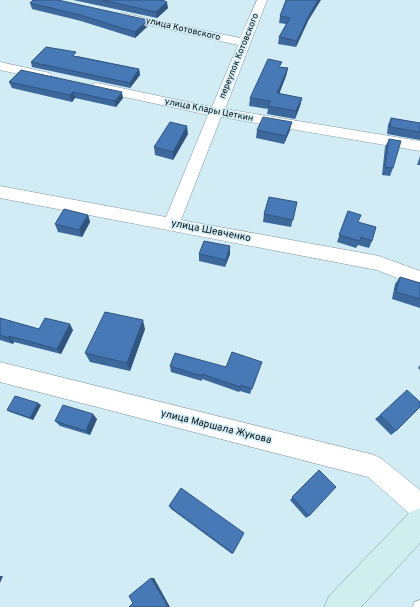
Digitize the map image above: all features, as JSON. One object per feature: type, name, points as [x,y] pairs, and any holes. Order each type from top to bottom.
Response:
[{"type":"main road","points":[[340,607],[420,522]]},
{"type":"street","name":"переулок Котовского","points":[[171,224],[262,0]]},
{"type":"street","name":"улица Котовского","points":[[113,14],[245,43]]},
{"type":"street","points":[[0,66],[62,79]]},
{"type":"street","name":"улица Клары Цеткин","points":[[85,84],[216,112],[420,146]]},
{"type":"street","name":"улица Шевченко","points":[[0,192],[379,263],[420,279]]},
{"type":"street","name":"улица Маршала Жукова","points":[[0,372],[374,467],[420,506]]},
{"type":"building","points":[[33,0],[58,0],[148,20],[135,32],[80,15],[30,3]]},
{"type":"building","points":[[102,0],[162,0],[167,2],[156,12]]},
{"type":"building","points":[[286,0],[318,0],[297,41],[279,37],[290,18],[280,16]]},
{"type":"building","points":[[46,47],[76,52],[73,56],[139,69],[130,83],[31,62]]},
{"type":"building","points":[[268,59],[282,62],[279,67],[288,68],[277,93],[302,98],[296,111],[268,106],[271,101],[250,98]]},
{"type":"building","points":[[21,70],[122,92],[115,101],[73,92],[70,95],[9,82]]},
{"type":"building","points":[[263,117],[292,122],[286,136],[257,130]]},
{"type":"building","points":[[391,118],[420,123],[420,132],[390,127]]},
{"type":"building","points":[[170,122],[187,126],[173,152],[154,147]]},
{"type":"building","points":[[389,139],[401,141],[393,168],[385,167]]},
{"type":"building","points":[[269,197],[297,202],[293,220],[264,214]]},
{"type":"building","points":[[64,209],[88,215],[79,230],[55,224]]},
{"type":"building","points":[[348,211],[361,215],[358,222],[376,227],[372,241],[361,237],[360,241],[339,235]]},
{"type":"building","points":[[204,241],[230,246],[226,260],[199,254]]},
{"type":"building","points":[[400,277],[420,283],[420,299],[396,292]]},
{"type":"building","points":[[105,312],[143,320],[127,363],[85,353]]},
{"type":"building","points":[[0,318],[39,329],[45,318],[70,324],[57,349],[0,335]]},
{"type":"building","points":[[232,352],[262,362],[252,389],[241,385],[240,387],[202,374],[202,376],[170,366],[175,353],[226,367]]},
{"type":"building","points":[[407,390],[420,402],[420,407],[396,431],[380,415]]},
{"type":"building","points":[[15,396],[38,403],[30,418],[7,410]]},
{"type":"building","points":[[63,405],[93,414],[86,431],[55,421]]},
{"type":"building","points":[[319,470],[336,487],[309,516],[292,497]]},
{"type":"building","points":[[181,488],[244,533],[233,553],[169,506]]},
{"type":"building","points":[[151,578],[168,607],[129,607],[133,603],[129,596]]}]
